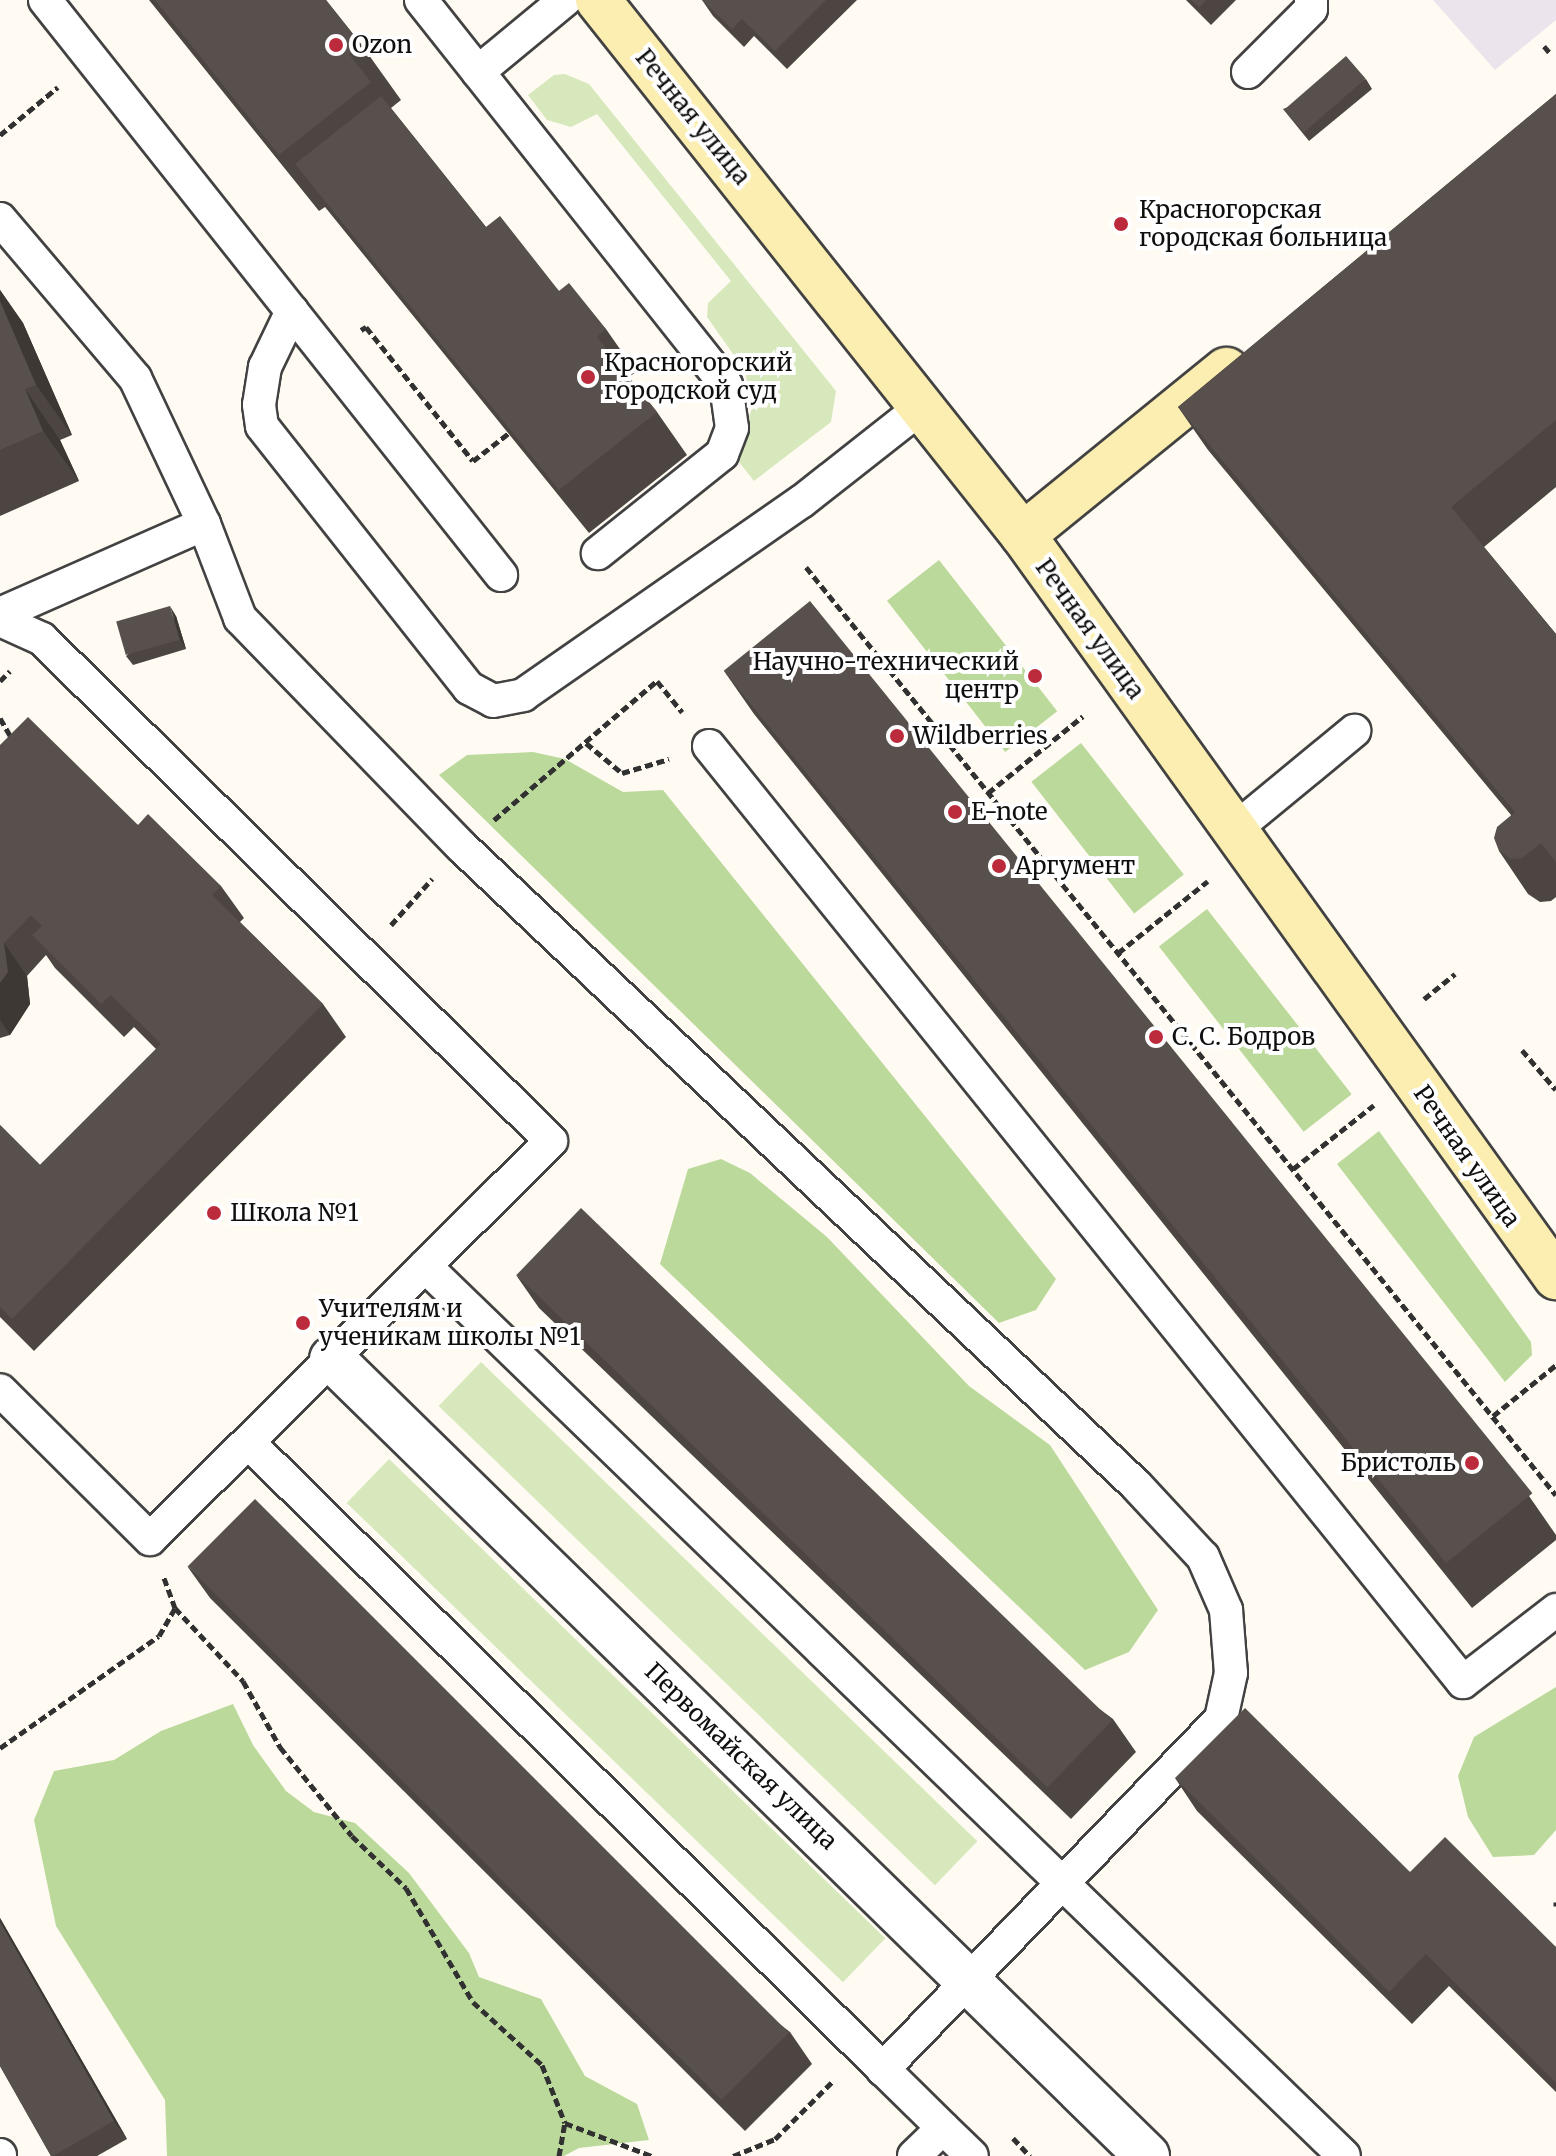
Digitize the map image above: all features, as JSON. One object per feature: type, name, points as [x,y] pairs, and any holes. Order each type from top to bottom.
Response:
[{"type":"main road","name":"Речная улица","points":[[598,0],[1023,535],[1556,1277]]},
{"type":"main road","points":[[1023,535],[1254,347]]},
{"type":"street","name":"Первомайская улица","points":[[332,1359],[971,1979],[1147,2156]]},
{"type":"lane","points":[[45,0],[501,575]]},
{"type":"lane","points":[[421,0],[726,385],[732,405],[732,428],[722,454],[598,553]]},
{"type":"lane","points":[[478,72],[565,0]]},
{"type":"lane","points":[[1248,72],[1311,9],[1311,0]]},
{"type":"lane","points":[[0,219],[135,378],[204,524],[240,618],[462,847],[1136,1485],[1203,1557],[1226,1610],[1231,1673],[1221,1719],[971,1979],[874,2059]]},
{"type":"lane","points":[[292,311],[265,367],[259,405],[262,426],[469,688],[493,701],[523,695],[669,590],[801,502],[923,406]]},
{"type":"lane","points":[[0,617],[204,524]]},
{"type":"lane","points":[[0,617],[42,639],[551,1141],[150,1539],[0,1390]]},
{"type":"lane","points":[[1234,830],[1354,731]]},
{"type":"lane","points":[[709,746],[1463,1682],[1556,1610]]},
{"type":"lane","points":[[425,1266],[1065,1881],[1344,2156]]},
{"type":"lane","points":[[248,1442],[972,2156]]},
{"type":"lane","points":[[914,2156],[943,2128]]},
{"type":"path","points":[[1544,46],[1549,52]]},
{"type":"path","points":[[0,135],[91,59]]},
{"type":"path","points":[[328,356],[366,327],[473,461],[509,433]]},
{"type":"path","points":[[806,567],[1556,1495]]},
{"type":"path","points":[[363,955],[462,847],[657,681]]},
{"type":"path","points":[[988,793],[1083,716]]},
{"type":"path","points":[[0,718],[19,751]]},
{"type":"path","points":[[586,743],[622,773],[709,746]]},
{"type":"path","points":[[1118,954],[1208,881]]},
{"type":"path","points":[[1424,999],[1455,974]]},
{"type":"path","points":[[1522,1050],[1556,1090]]},
{"type":"path","points":[[1293,1169],[1378,1102]]},
{"type":"path","points":[[1493,1416],[1556,1365]]},
{"type":"path","points":[[150,1539],[175,1608],[243,1681],[280,1747],[352,1836],[406,1888],[473,2002],[542,2065],[565,2123],[559,2156]]},
{"type":"path","points":[[0,1748],[159,1636],[175,1608]]},
{"type":"path","points":[[733,2156],[775,2139],[874,2059]]},
{"type":"path","points":[[565,2123],[652,2156]]},
{"type":"shaded area","points":[[1433,0],[1556,0],[1556,20],[1495,70]]},
{"type":"green space","points":[[565,74],[589,84],[836,391],[831,422],[754,481],[736,458],[752,408],[745,371],[707,317],[708,303],[731,281],[597,114],[571,127],[547,120],[528,95],[554,75]]},
{"type":"green space","points":[[939,560],[1057,711],[1005,752],[887,601]]},
{"type":"green space","points":[[1081,743],[1184,875],[1134,913],[1031,782]]},
{"type":"green space","points":[[533,752],[565,759],[623,792],[663,790],[1056,1279],[1036,1310],[999,1323],[439,775],[467,755]]},
{"type":"green space","points":[[1207,909],[1352,1094],[1304,1132],[1159,947]]},
{"type":"green space","points":[[1379,1131],[1531,1342],[1532,1355],[1505,1382],[1337,1164]]},
{"type":"green space","points":[[721,1159],[750,1173],[827,1237],[969,1386],[1050,1445],[1158,1610],[1129,1652],[1085,1670],[660,1264],[688,1169]]},
{"type":"green space","points":[[481,1362],[977,1841],[935,1885],[439,1406]]},
{"type":"green space","points":[[389,1459],[885,1938],[843,1982],[347,1503]]},
{"type":"green space","points":[[1556,1687],[1556,1830],[1534,1855],[1493,1857],[1468,1817],[1458,1776],[1474,1737]]},
{"type":"green space","points":[[233,1704],[253,1745],[286,1791],[314,1812],[355,1823],[409,1873],[469,1953],[479,1977],[541,1999],[585,2076],[637,2104],[649,2140],[579,2148],[564,2156],[167,2156],[165,2100],[56,1926],[34,1820],[54,1771],[114,1760],[161,1731]]},
{"type":"building","points":[[155,0],[326,0],[361,44],[349,54],[371,82],[279,155]]},
{"type":"building","points":[[702,0],[826,0],[775,51],[742,19],[732,29]]},
{"type":"building","points":[[1191,0],[1206,0],[1199,7]]},
{"type":"building","points":[[1346,56],[1366,79],[1304,132],[1284,110]]},
{"type":"building","points":[[1556,94],[1556,420],[1451,507],[1556,634],[1556,862],[1541,843],[1522,858],[1511,859],[1499,851],[1494,838],[1497,827],[1515,812],[1178,407]]},
{"type":"building","points":[[381,96],[486,227],[500,216],[559,291],[569,283],[606,329],[597,337],[657,412],[559,490],[295,164]]},
{"type":"building","points":[[0,301],[36,385],[25,389],[43,431],[0,450]]},
{"type":"building","points":[[810,601],[1532,1493],[1446,1563],[724,671]]},
{"type":"building","points":[[170,606],[180,640],[126,655],[116,621]]},
{"type":"building","points":[[28,717],[138,825],[148,814],[221,886],[212,895],[323,1004],[12,1319],[0,1307],[0,1125],[40,1165],[161,1044],[111,995],[101,1004],[32,935],[42,926],[31,915],[4,943],[8,972],[0,983],[0,745]]},
{"type":"building","points":[[581,1208],[1112,1721],[1047,1788],[516,1275]]},
{"type":"building","points":[[255,1499],[789,2033],[722,2100],[188,1566]]},
{"type":"building","points":[[1245,1708],[1410,1872],[1445,1837],[1556,1947],[1556,2083],[1426,1954],[1389,1992],[1175,1778]]},
{"type":"building","points":[[0,1922],[114,2121],[53,2156],[0,2066]]},
{"type":"place","name":"Ozon","points":[[336,45]]},
{"type":"place","name":"Красногорская городская больница","points":[[1121,224]]},
{"type":"place","name":"Красногорский городской суд","points":[[588,377]]},
{"type":"place","name":"Научно-технический центр","points":[[1035,676]]},
{"type":"place","name":"Wildberries","points":[[897,736]]},
{"type":"place","name":"E-note","points":[[955,812]]},
{"type":"place","name":"Аргумент","points":[[999,866]]},
{"type":"place","name":"С. С. Бодров","points":[[1156,1037]]},
{"type":"place","name":"Школа №1","points":[[214,1213]]},
{"type":"place","name":"Учителям и ученикам школы №1","points":[[303,1323]]},
{"type":"place","name":"Бристоль","points":[[1472,1463]]}]
